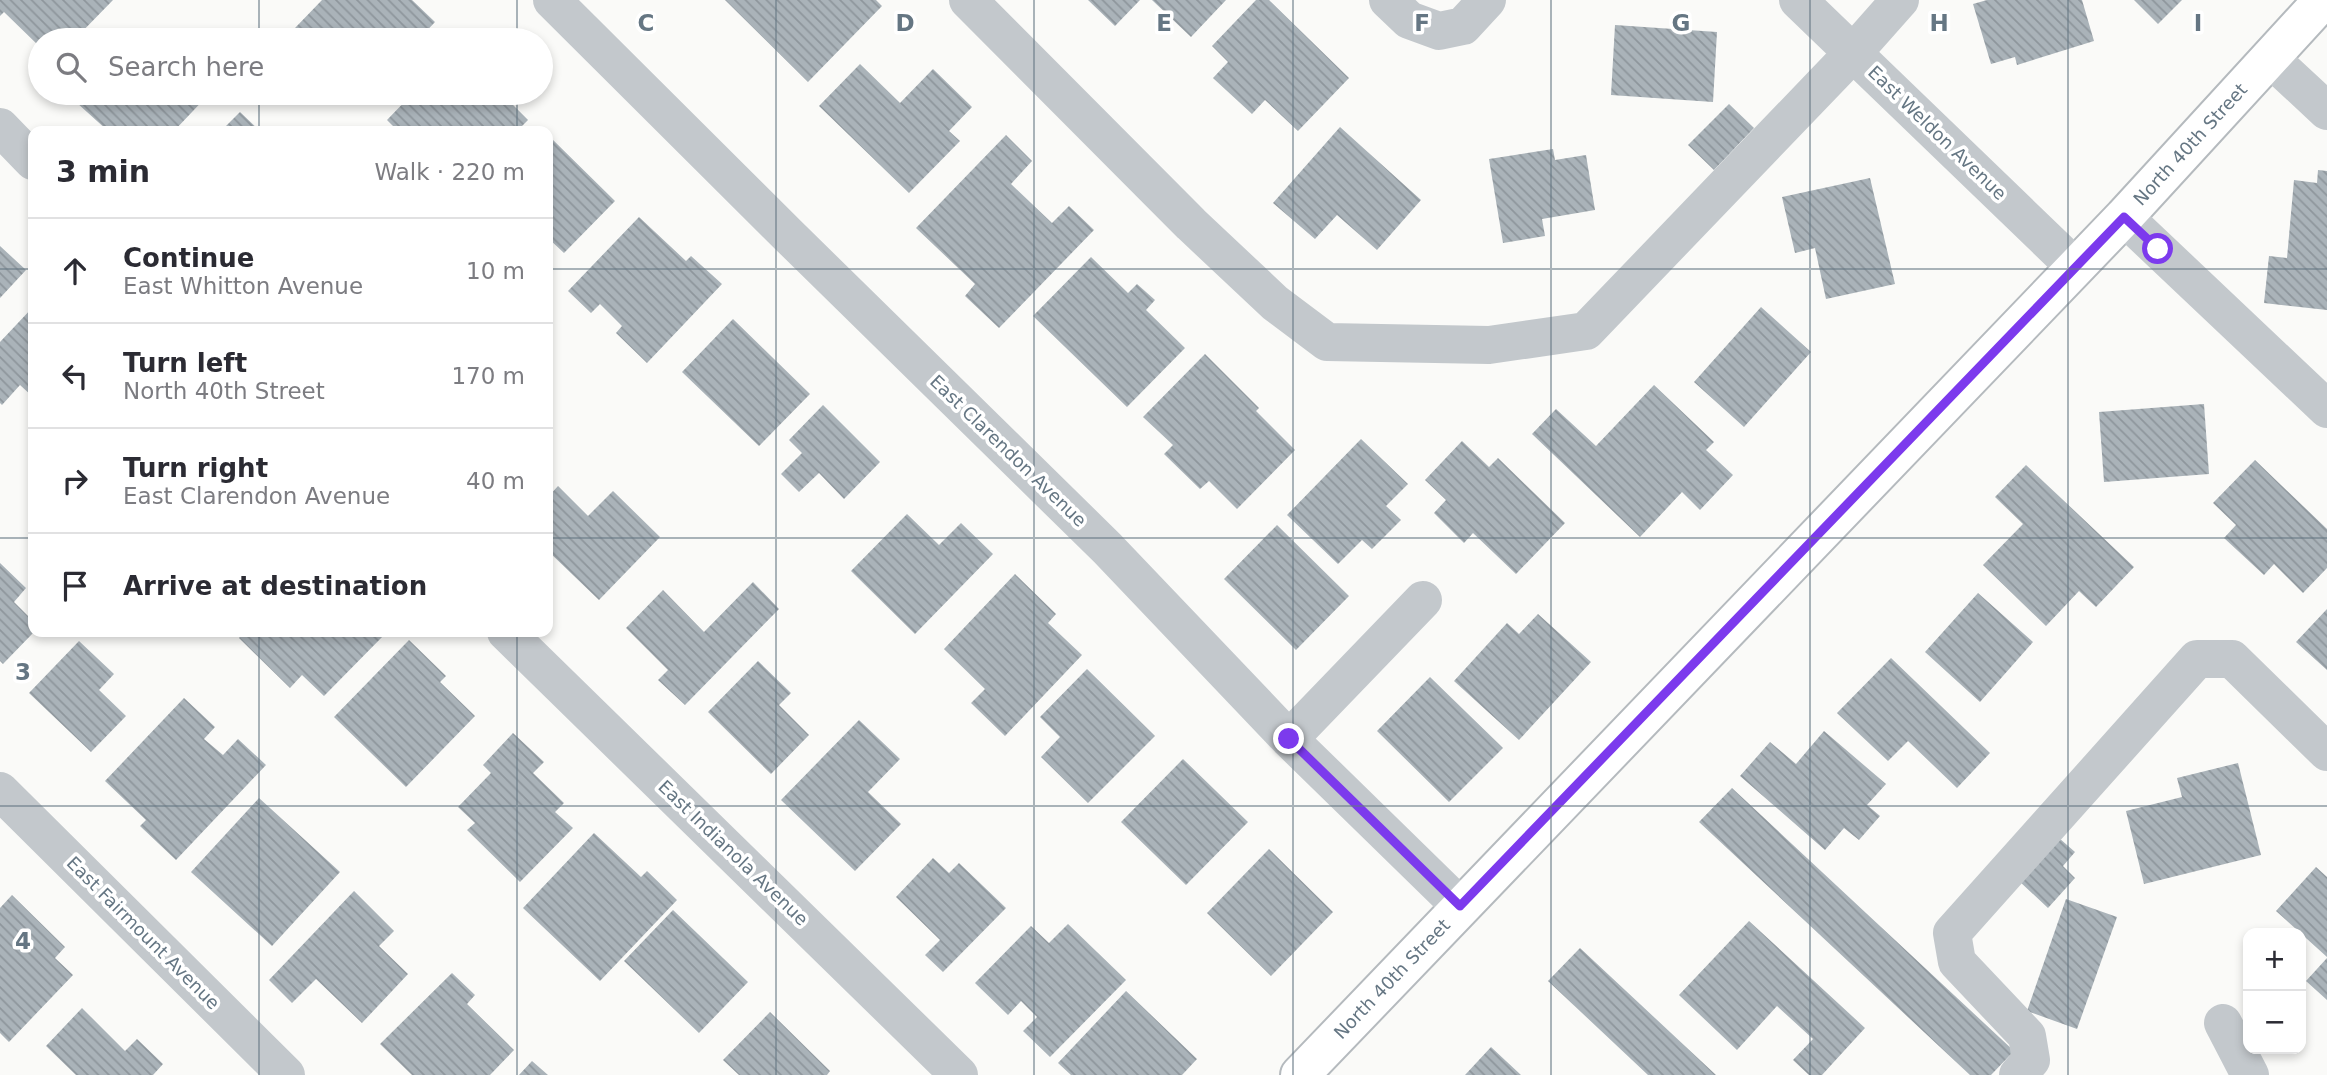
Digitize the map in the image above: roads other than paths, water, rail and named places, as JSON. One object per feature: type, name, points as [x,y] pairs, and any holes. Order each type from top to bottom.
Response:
[{"type":"main road","name":"North 40th Street","points":[[1300,1075],[2124,217],[2323,0]]},
{"type":"street","name":"East Clarendon Avenue","points":[[552,0],[1107,548],[1289,739],[1460,906]]},
{"type":"street","points":[[968,0],[1191,224],[1275,303],[1327,342],[1489,345],[1586,331],[1853,53],[1900,0]]},
{"type":"street","points":[[1388,0],[1409,20],[1439,31],[1463,26],[1487,0]]},
{"type":"street","name":"East Weldon Avenue","points":[[1798,0],[2076,267]]},
{"type":"street","points":[[2270,58],[2327,111]]},
{"type":"street","points":[[0,127],[28,155]]},
{"type":"street","points":[[2124,217],[2327,409]]},
{"type":"street","points":[[1289,739],[1423,600]]},
{"type":"street","name":"East Indianola Avenue","points":[[511,637],[959,1075]]},
{"type":"street","points":[[2018,1075],[2031,1060],[2027,1036],[1957,962],[1952,933],[2197,659],[2232,659],[2327,751]]},
{"type":"street","name":"East Fairmount Avenue","points":[[0,791],[286,1075]]},
{"type":"street","points":[[2222,1023],[2250,1075]]}]
